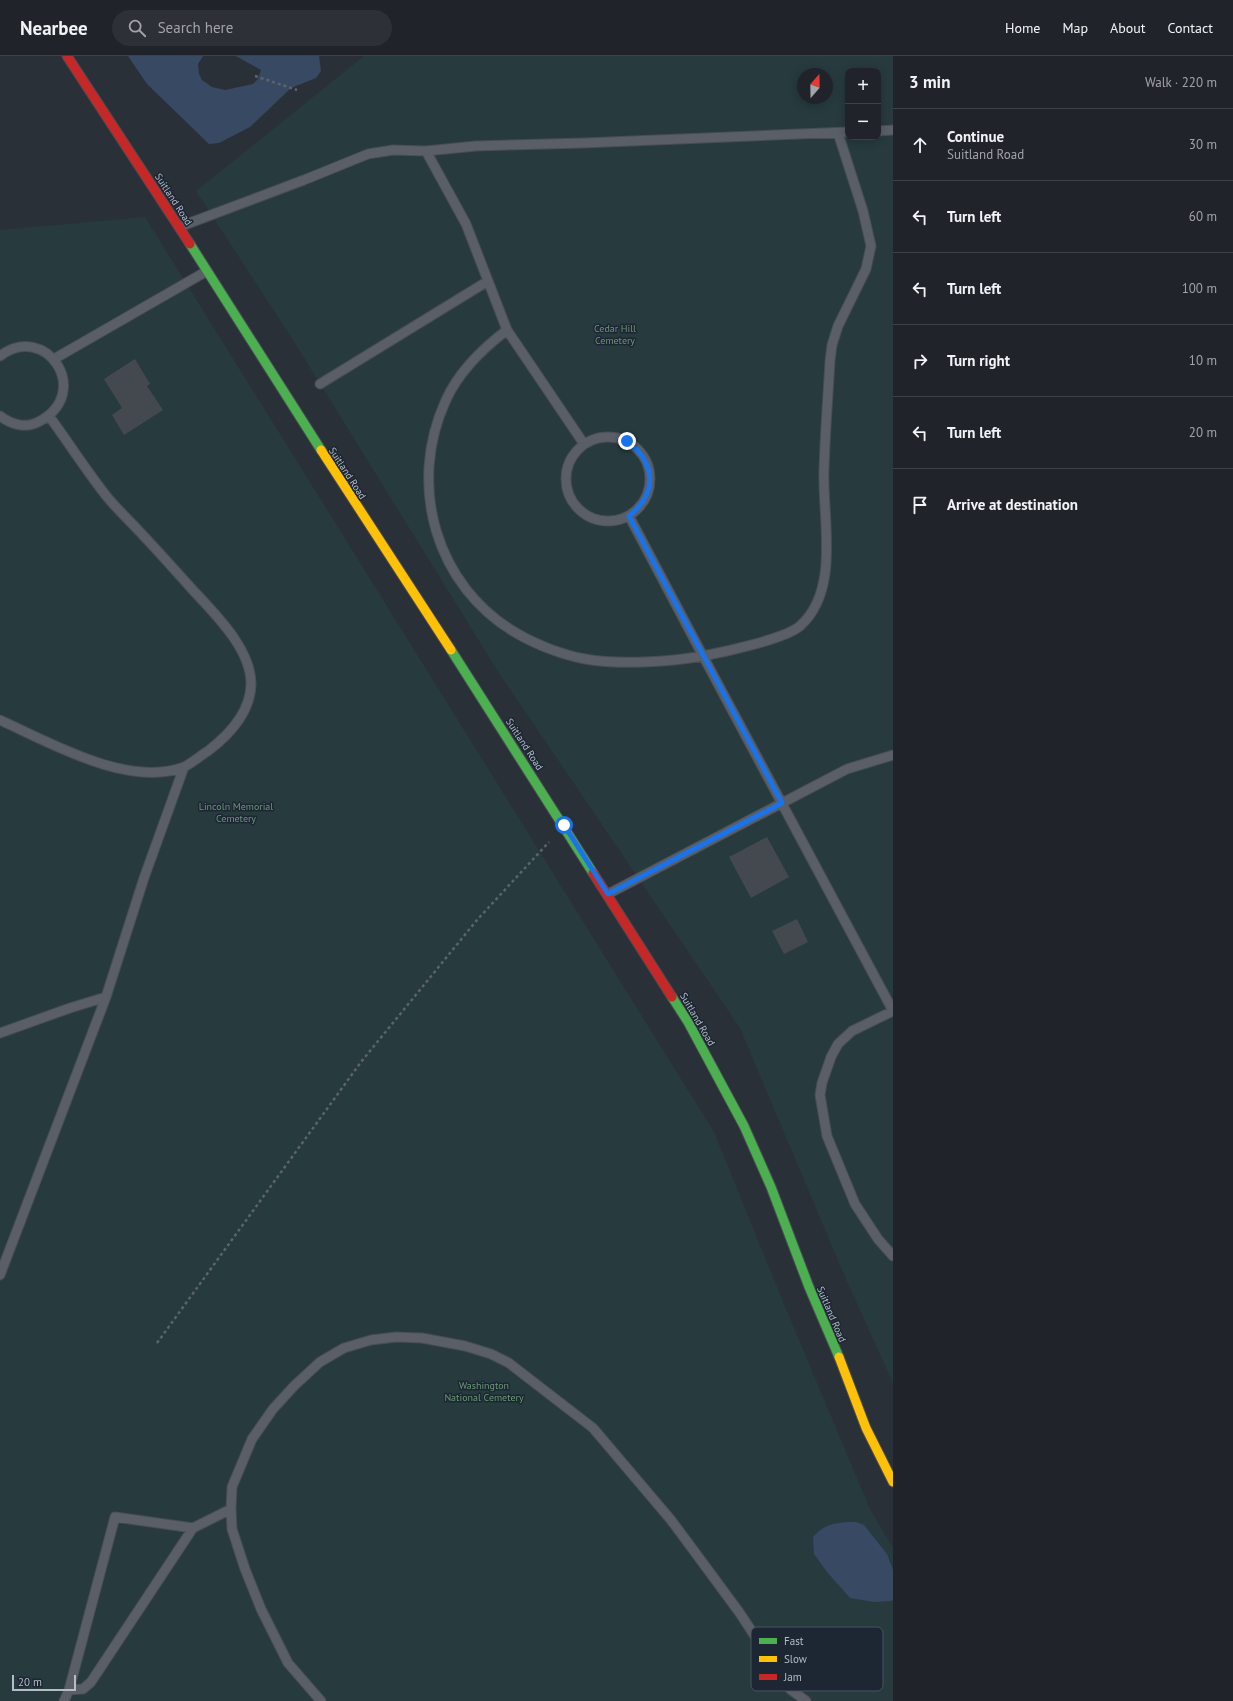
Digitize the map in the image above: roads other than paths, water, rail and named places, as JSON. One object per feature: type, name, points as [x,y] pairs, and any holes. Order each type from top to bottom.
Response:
[{"type":"main road","name":"Suitland Road","points":[[67,56],[179,227],[348,493],[564,825],[688,1022],[744,1126],[771,1187],[809,1287],[838,1355],[866,1428],[893,1482]]},
{"type":"lane","points":[[881,131],[893,130]]},
{"type":"lane","points":[[179,227],[368,154],[393,150],[426,151],[476,146],[845,132]]},
{"type":"lane","points":[[506,330],[487,345],[471,362],[458,379],[446,399],[432,441],[428,464],[430,509],[435,530],[443,551],[454,571],[467,590],[482,607],[518,634],[563,653],[585,659],[610,662],[672,661],[720,653],[788,634],[799,627],[814,610],[825,576],[827,546],[824,471],[831,350],[844,312],[866,268],[871,246],[863,211],[838,133]]},
{"type":"lane","points":[[426,151],[466,224],[506,330],[584,444]]},
{"type":"lane","points":[[54,359],[207,271]]},
{"type":"lane","points":[[320,384],[488,281]]},
{"type":"lane","points":[[0,356],[9,350],[18,347],[28,346],[38,348],[54,359],[60,368],[64,387],[58,406],[50,416],[36,424],[16,424],[0,416]]},
{"type":"lane","points":[[0,720],[60,747],[111,767],[146,773],[167,771],[184,766],[218,743],[239,720],[247,705],[251,686],[249,672],[243,656],[226,627],[108,498],[50,416]]},
{"type":"lane","points":[[606,437],[616,438],[627,441],[644,457],[648,468],[650,481],[649,491],[644,502],[629,516],[614,521],[600,521],[585,515],[575,507],[568,494],[565,483],[566,472],[569,461],[584,444],[594,439],[606,437]]},
{"type":"lane","points":[[629,516],[702,656],[893,1011],[852,1030],[838,1044],[831,1056],[822,1083],[820,1095],[827,1136],[855,1204],[878,1239],[893,1256]]},
{"type":"lane","points":[[608,894],[847,769],[893,754]]},
{"type":"lane","points":[[0,1275],[106,997],[144,878],[184,766]]},
{"type":"lane","points":[[0,1033],[106,997]]},
{"type":"lane","points":[[321,1701],[288,1663],[261,1609],[232,1529],[230,1509],[232,1486],[252,1439],[273,1409],[294,1386],[320,1362],[344,1348],[371,1340],[396,1337],[429,1340],[465,1346],[491,1354],[509,1363],[593,1428],[671,1520],[751,1630]]},
{"type":"lane","points":[[69,1690],[83,1688],[91,1682],[193,1528],[230,1509]]},
{"type":"lane","points":[[64,1701],[69,1690],[115,1517],[193,1528]]},
{"type":"lane","points":[[791,1691],[797,1701]]},
{"type":"lane","points":[[793,1691],[806,1701]]},
{"type":"water","points":[[128,56],[203,56],[198,64],[199,74],[202,80],[212,87],[225,90],[253,84],[258,79],[261,70],[236,56],[319,56],[321,71],[316,78],[291,88],[250,127],[219,143],[209,144],[147,84]]},
{"type":"water","points":[[847,1522],[856,1522],[864,1525],[887,1554],[893,1570],[893,1600],[874,1602],[850,1598],[827,1572],[814,1554],[813,1537],[817,1533],[828,1526]]},
{"type":"park label","name":"Cedar Hill Cemetery","points":[[615,334]]},
{"type":"park label","name":"Lincoln Memorial Cemetery","points":[[236,812]]},
{"type":"park label","name":"Washington National Cemetery","points":[[484,1390]]}]
